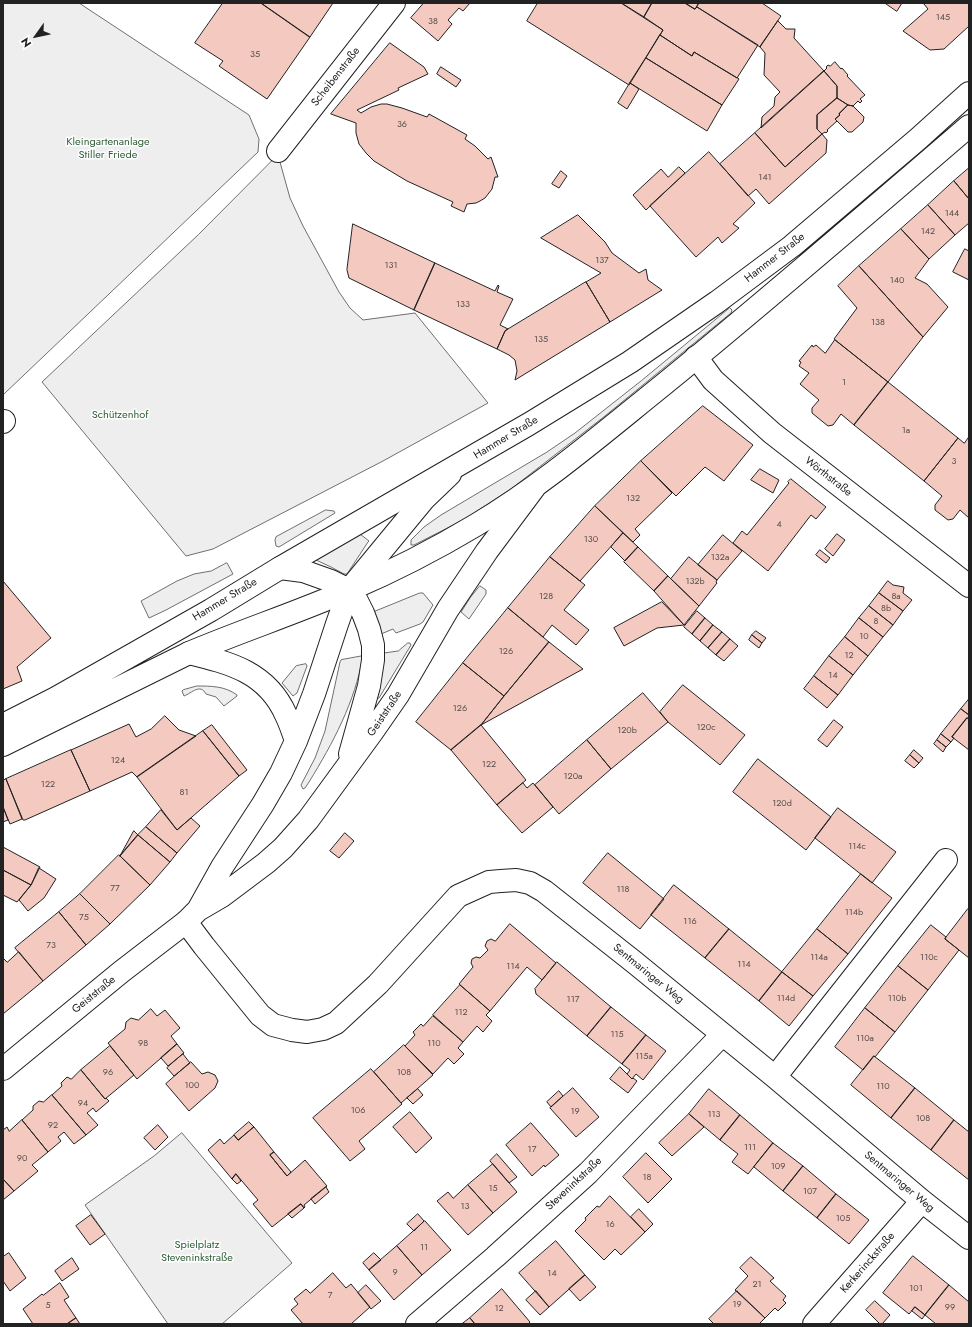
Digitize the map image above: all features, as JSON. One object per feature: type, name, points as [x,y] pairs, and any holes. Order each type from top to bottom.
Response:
[{"type":"street","name":"Scheibenstraße","points":[[278,151],[394,3]]},
{"type":"street","name":"Hammer Straße","points":[[3,725],[56,698],[126,658],[588,389],[717,302],[804,236],[912,144],[969,93]]},
{"type":"street","points":[[3,745],[189,653],[349,590],[403,565],[475,526],[536,486],[696,357],[852,227],[969,126]]},
{"type":"street","name":"Wörthstraße","points":[[696,357],[713,380],[772,433],[969,586]]},
{"type":"street","name":"Geiststraße","points":[[192,916],[263,804],[296,741],[314,694],[349,590],[424,499],[458,466]]},
{"type":"street","name":"Geiststraße","points":[[3,1069],[192,916],[222,896],[266,863],[308,820],[398,695],[452,603],[487,551],[536,486]]},
{"type":"street","points":[[280,568],[310,573],[349,590],[357,600],[369,629],[373,645],[373,660],[369,686],[345,770]]},
{"type":"street","points":[[189,653],[234,666],[256,677],[271,691],[278,701],[286,714],[296,741]]},
{"type":"street","points":[[775,1077],[946,860]]},
{"type":"street","name":"Sentmaringer Weg","points":[[192,916],[213,958],[260,1016],[273,1025],[307,1032],[323,1029],[336,1022],[378,984],[458,896],[489,882],[516,880],[530,883],[544,891],[634,962],[775,1077],[922,1201],[969,1238]]},
{"type":"street","name":"Steveninkstraße","points":[[417,1324],[495,1257],[588,1173],[722,1035]]},
{"type":"street","name":"Kerkerinckstraße","points":[[814,1324],[922,1201]]},
{"type":"green space","name":"Kleingartenanlage Stiller Friede","points":[[3,3],[79,3],[249,115],[259,139],[258,152],[3,395]]},
{"type":"green space","name":"Schützenhof","points":[[278,155],[290,198],[303,226],[339,292],[350,308],[363,320],[415,313],[488,403],[383,461],[213,549],[186,556],[42,382],[198,235]]},
{"type":"green space","points":[[730,308],[732,310],[731,313],[605,416],[511,489],[465,519],[414,545],[411,545],[411,540],[424,527],[441,515],[547,452],[575,433]]},
{"type":"green space","points":[[326,510],[334,511],[335,513],[279,547],[276,546],[276,537]]},
{"type":"green space","points":[[360,534],[369,541],[347,574],[344,574],[316,560]]},
{"type":"green space","points":[[227,563],[233,574],[149,618],[141,601],[177,581],[194,574],[211,571]]},
{"type":"green space","points":[[480,586],[486,590],[486,594],[469,619],[461,612]]},
{"type":"green space","points":[[423,593],[433,605],[423,622],[396,633],[393,629],[381,634],[374,612]]},
{"type":"green space","points":[[408,643],[411,645],[379,698],[376,699],[384,653],[398,651]]},
{"type":"green space","points":[[363,656],[355,690],[342,722],[318,767],[303,789],[301,785],[315,758],[325,731],[340,662],[341,660]]},
{"type":"green space","points":[[306,664],[307,666],[297,693],[293,696],[282,683],[296,666]]},
{"type":"green space","points":[[197,686],[213,686],[223,688],[237,696],[224,706],[216,697],[206,694],[201,689],[184,696],[183,690]]},
{"type":"green space","name":"Spielplatz Steveninkstraße","points":[[182,1133],[292,1263],[222,1324],[168,1324],[85,1205],[154,1156]]},
{"type":"building","points":[[223,3],[261,3],[310,37],[267,99],[219,66],[223,61],[195,43]]},
{"type":"building","points":[[261,3],[333,3],[310,37]]},
{"type":"building","points":[[424,3],[470,3],[463,11],[459,8],[448,20],[452,24],[438,41],[411,18]]},
{"type":"building","points":[[538,3],[621,3],[663,30],[629,85],[527,21]]},
{"type":"building","points":[[623,3],[652,3],[644,17]]},
{"type":"building","points":[[652,3],[685,3],[695,9],[697,7],[758,45],[737,78],[694,52],[692,56],[660,35],[663,30],[644,17]]},
{"type":"building","points":[[685,3],[699,3],[695,9]]},
{"type":"building","points":[[699,3],[762,3],[781,16],[760,47],[697,7]]},
{"type":"building","points":[[885,3],[902,3],[897,11]]},
{"type":"building","points":[[969,3],[969,26],[944,49],[930,50],[903,31],[928,9],[924,4]]},
{"type":"building","points":[[778,21],[786,29],[795,29],[794,38],[824,71],[761,128],[762,117],[774,106],[775,97],[780,92],[764,75],[765,53],[760,47]]},
{"type":"building","points":[[660,35],[692,56],[694,52],[739,79],[722,105],[646,58]]},
{"type":"building","points":[[390,43],[424,67],[428,74],[357,110],[361,113],[371,107],[387,104],[427,117],[429,114],[467,135],[465,139],[475,146],[488,159],[491,157],[498,177],[495,177],[492,189],[485,198],[476,203],[467,204],[464,212],[451,206],[453,202],[407,181],[374,161],[359,144],[356,133],[356,123],[331,114]]},
{"type":"building","points":[[646,58],[722,105],[707,131],[630,83]]},
{"type":"building","points":[[835,62],[865,95],[860,99],[862,101],[860,103],[858,101],[853,106],[848,105],[837,98],[837,86],[824,71],[828,65],[830,66]]},
{"type":"building","points":[[441,67],[461,80],[456,87],[437,74]]},
{"type":"building","points":[[824,71],[837,86],[837,98],[817,115],[817,129],[822,134],[785,167],[755,133]]},
{"type":"building","points":[[630,83],[639,89],[627,109],[618,103]]},
{"type":"building","points":[[837,98],[848,105],[835,119],[837,121],[827,130],[828,131],[826,133],[825,132],[822,134],[817,129],[817,115]]},
{"type":"building","points":[[848,105],[853,106],[864,117],[863,122],[852,132],[848,132],[835,119]]},
{"type":"building","points":[[755,133],[785,167],[822,134],[827,140],[826,153],[769,204],[756,189],[748,196],[720,164]]},
{"type":"building","points":[[709,152],[755,203],[733,224],[739,228],[722,243],[718,237],[696,257],[650,206]]},
{"type":"building","points":[[679,167],[685,173],[646,210],[633,195],[661,169],[668,177]]},
{"type":"building","points":[[969,168],[969,199],[954,181]]},
{"type":"building","points":[[561,171],[567,176],[559,188],[552,184]]},
{"type":"building","points":[[954,181],[969,199],[969,223],[955,235],[928,205]]},
{"type":"building","points":[[928,205],[955,235],[929,259],[901,229]]},
{"type":"building","points":[[578,215],[605,242],[612,253],[639,273],[646,269],[648,280],[662,290],[610,322],[586,282],[601,273],[541,238]]},
{"type":"building","points":[[353,224],[435,263],[414,310],[349,278],[347,270]]},
{"type":"building","points":[[901,229],[929,259],[915,278],[927,284],[948,307],[923,337],[859,266]]},
{"type":"building","points":[[965,249],[969,251],[969,280],[953,272]]},
{"type":"building","points":[[435,263],[495,291],[498,285],[497,292],[513,299],[500,325],[508,329],[505,331],[497,349],[414,310]]},
{"type":"building","points":[[859,266],[923,337],[888,382],[834,339],[857,308],[838,286]]},
{"type":"building","points":[[586,282],[610,322],[515,380],[517,371],[515,360],[497,349],[505,331]]},
{"type":"building","points":[[835,340],[888,382],[854,425],[841,414],[833,425],[828,426],[812,413],[812,408],[819,400],[800,384],[809,373],[799,366],[801,362],[799,361],[812,345],[813,347],[816,345],[825,353]]},
{"type":"building","points":[[888,382],[958,438],[924,481],[854,425]]},
{"type":"building","points":[[703,406],[753,445],[724,481],[705,467],[676,496],[641,461]]},
{"type":"building","points":[[969,437],[969,518],[960,510],[953,519],[948,520],[935,510],[935,505],[942,496],[924,481],[958,438],[964,443]]},
{"type":"building","points":[[641,461],[672,493],[635,529],[640,535],[633,542],[595,506]]},
{"type":"building","points":[[760,469],[779,480],[773,493],[751,480]]},
{"type":"building","points":[[791,479],[826,507],[816,519],[811,515],[768,571],[733,543],[742,531],[747,535]]},
{"type":"building","points":[[595,506],[623,533],[580,581],[550,557]]},
{"type":"building","points":[[623,533],[638,547],[625,561],[611,547]]},
{"type":"building","points":[[837,534],[845,540],[833,556],[825,549]]},
{"type":"building","points":[[723,535],[742,551],[717,580],[698,565]]},
{"type":"building","points":[[638,547],[668,576],[654,591],[624,562]]},
{"type":"building","points":[[820,550],[830,558],[826,563],[816,555]]},
{"type":"building","points":[[550,557],[585,585],[564,610],[589,630],[576,645],[552,625],[543,637],[508,608]]},
{"type":"building","points":[[689,557],[717,580],[717,583],[699,606],[671,579]]},
{"type":"building","points":[[668,576],[699,606],[684,625],[654,591]]},
{"type":"building","points":[[3,581],[51,638],[17,667],[22,681],[3,689]]},
{"type":"building","points":[[888,581],[893,585],[904,587],[903,593],[912,600],[903,611],[879,593]]},
{"type":"building","points":[[879,593],[903,611],[893,625],[869,606]]},
{"type":"building","points":[[662,602],[684,625],[657,628],[624,646],[614,628]]},
{"type":"building","points":[[869,606],[893,625],[883,637],[859,618]]},
{"type":"building","points":[[508,608],[549,642],[504,696],[463,663]]},
{"type":"building","points":[[697,611],[705,618],[692,634],[684,627]]},
{"type":"building","points":[[705,618],[713,625],[700,641],[692,634]]},
{"type":"building","points":[[859,618],[883,637],[868,656],[845,637]]},
{"type":"building","points":[[713,625],[722,632],[708,648],[700,641]]},
{"type":"building","points":[[756,631],[766,638],[762,643],[752,635]]},
{"type":"building","points":[[722,632],[730,639],[716,655],[708,648]]},
{"type":"building","points":[[752,635],[762,643],[759,648],[749,640]]},
{"type":"building","points":[[845,637],[868,656],[853,675],[829,656]]},
{"type":"building","points":[[730,639],[738,646],[724,661],[716,655]]},
{"type":"building","points":[[549,642],[583,669],[481,725],[504,696]]},
{"type":"building","points":[[829,656],[853,675],[838,695],[814,676]]},
{"type":"building","points":[[463,663],[504,696],[481,725],[451,750],[416,722]]},
{"type":"building","points":[[814,676],[838,695],[827,708],[804,689]]},
{"type":"building","points":[[683,685],[745,735],[720,765],[668,722],[660,712]]},
{"type":"building","points":[[643,693],[668,722],[611,769],[587,740]]},
{"type":"building","points":[[969,699],[969,715],[961,709]]},
{"type":"building","points":[[961,709],[969,715],[969,717],[952,737],[954,738],[951,742],[941,734]]},
{"type":"building","points":[[165,716],[179,730],[196,736],[137,777],[132,772],[90,791],[71,750],[129,724],[136,737],[151,729]]},
{"type":"building","points":[[967,718],[969,719],[969,750],[952,737]]},
{"type":"building","points":[[834,720],[843,727],[827,747],[818,740]]},
{"type":"building","points":[[212,725],[247,770],[239,776],[203,731]]},
{"type":"building","points":[[481,725],[526,780],[497,805],[451,750]]},
{"type":"building","points":[[203,731],[239,776],[177,830],[137,777]]},
{"type":"building","points":[[941,734],[951,742],[946,747],[937,740]]},
{"type":"building","points":[[587,740],[611,769],[559,814],[535,785]]},
{"type":"building","points":[[937,740],[946,747],[943,752],[934,744]]},
{"type":"building","points":[[71,750],[90,791],[23,820],[6,779]]},
{"type":"building","points":[[914,750],[923,758],[919,763],[910,755]]},
{"type":"building","points":[[910,755],[919,763],[914,768],[905,761]]},
{"type":"building","points":[[758,759],[831,817],[806,850],[733,792]]},
{"type":"building","points":[[6,779],[22,819],[10,824],[3,807],[3,781]]},
{"type":"building","points":[[523,783],[527,788],[533,783],[553,807],[522,833],[497,805]]},
{"type":"building","points":[[3,807],[8,820],[3,822]]},
{"type":"building","points":[[838,808],[896,852],[872,883],[815,838]]},
{"type":"building","points":[[161,810],[177,830],[191,818],[200,826],[177,853],[146,827]]},
{"type":"building","points":[[146,827],[177,853],[170,862],[138,835]]},
{"type":"building","points":[[134,831],[138,835],[120,856]]},
{"type":"building","points":[[345,833],[354,841],[339,858],[330,851]]},
{"type":"building","points":[[138,835],[170,862],[150,885],[120,856]]},
{"type":"building","points":[[3,847],[40,867],[31,885],[3,870]]},
{"type":"building","points":[[608,853],[664,899],[640,929],[583,883]]},
{"type":"building","points":[[119,855],[150,885],[110,924],[80,894]]},
{"type":"building","points":[[39,868],[56,879],[44,898],[28,911],[19,900],[31,885]]},
{"type":"building","points":[[3,870],[31,885],[17,902],[3,895]]},
{"type":"building","points":[[861,874],[892,898],[848,954],[817,929]]},
{"type":"building","points":[[674,885],[729,929],[705,958],[651,915]]},
{"type":"building","points":[[80,894],[110,924],[86,945],[59,912]]},
{"type":"building","points":[[968,909],[969,910],[969,958],[945,939]]},
{"type":"building","points":[[59,912],[86,945],[43,981],[15,948]]},
{"type":"building","points":[[510,924],[556,963],[542,980],[527,967],[490,1011],[459,984],[473,967],[471,963],[472,959],[476,957],[480,958],[488,950],[485,946],[487,941],[491,939],[495,941]]},
{"type":"building","points":[[931,925],[959,950],[928,990],[898,966]]},
{"type":"building","points":[[729,929],[782,972],[759,1001],[705,958]]},
{"type":"building","points":[[817,929],[848,954],[813,996],[782,972]]},
{"type":"building","points":[[19,952],[43,981],[3,1014],[3,960],[4,959],[7,962]]},
{"type":"building","points":[[557,962],[611,1007],[587,1036],[536,994],[535,989]]},
{"type":"building","points":[[898,966],[928,990],[895,1032],[865,1008]]},
{"type":"building","points":[[782,972],[813,996],[789,1026],[759,1001]]},
{"type":"building","points":[[460,985],[490,1011],[486,1015],[492,1021],[483,1032],[477,1026],[463,1042],[433,1015]]},
{"type":"building","points":[[611,1007],[646,1035],[622,1064],[587,1036]]},
{"type":"building","points":[[865,1008],[895,1032],[863,1070],[835,1047]]},
{"type":"building","points":[[151,1009],[157,1016],[165,1010],[180,1028],[171,1036],[177,1044],[137,1079],[108,1043],[125,1029],[126,1022],[131,1018],[138,1020]]},
{"type":"building","points":[[433,1016],[463,1042],[458,1048],[464,1054],[454,1064],[448,1058],[433,1074],[405,1046],[415,1035],[413,1032],[421,1024],[423,1026]]},
{"type":"building","points":[[646,1035],[666,1051],[643,1080],[636,1074],[632,1079],[627,1074],[630,1070],[622,1064]]},
{"type":"building","points":[[177,1044],[184,1053],[168,1066],[161,1058]]},
{"type":"building","points":[[404,1045],[433,1075],[401,1103],[374,1072]]},
{"type":"building","points":[[110,1046],[134,1075],[105,1099],[81,1070]]},
{"type":"building","points":[[183,1054],[190,1063],[174,1076],[167,1068]]},
{"type":"building","points":[[874,1056],[915,1088],[891,1118],[851,1085]]},
{"type":"building","points":[[191,1062],[202,1074],[208,1072],[215,1075],[218,1081],[215,1088],[189,1111],[166,1084]]},
{"type":"building","points":[[620,1067],[632,1079],[633,1078],[637,1081],[628,1093],[610,1079]]},
{"type":"building","points":[[371,1069],[402,1104],[359,1141],[365,1149],[350,1161],[313,1118]]},
{"type":"building","points":[[81,1070],[105,1099],[106,1098],[109,1101],[96,1112],[93,1108],[87,1113],[98,1125],[86,1135],[52,1095],[62,1086],[61,1083],[67,1077],[71,1079]]},
{"type":"building","points":[[573,1088],[599,1117],[576,1137],[550,1108]]},
{"type":"building","points":[[915,1088],[954,1120],[931,1150],[891,1118]]},
{"type":"building","points":[[418,1089],[423,1095],[413,1104],[407,1098]]},
{"type":"building","points":[[709,1089],[740,1115],[720,1140],[689,1114]]},
{"type":"building","points":[[559,1091],[563,1096],[551,1107],[547,1102]]},
{"type":"building","points":[[52,1095],[86,1135],[74,1144],[64,1132],[58,1137],[61,1141],[48,1152],[22,1120],[33,1110],[33,1106],[39,1101],[43,1102]]},
{"type":"building","points":[[410,1112],[432,1138],[416,1153],[393,1127]]},
{"type":"building","points":[[689,1114],[704,1127],[672,1156],[659,1143]]},
{"type":"building","points":[[740,1115],[773,1143],[748,1174],[732,1162],[738,1154],[720,1140]]},
{"type":"building","points":[[22,1120],[48,1152],[32,1165],[38,1171],[14,1191],[3,1179],[3,1130],[7,1127],[9,1131]]},
{"type":"building","points":[[954,1120],[969,1132],[969,1180],[931,1150]]},
{"type":"building","points":[[249,1122],[254,1127],[238,1140],[234,1135]]},
{"type":"building","points":[[531,1123],[559,1155],[545,1167],[544,1165],[532,1176],[506,1145]]},
{"type":"building","points":[[158,1125],[168,1137],[155,1150],[144,1138]]},
{"type":"building","points":[[254,1127],[274,1152],[270,1155],[287,1176],[305,1160],[327,1186],[304,1205],[304,1208],[301,1204],[272,1227],[253,1204],[258,1200],[236,1174],[232,1179],[208,1150],[220,1139],[224,1144],[234,1135],[238,1140]]},
{"type":"building","points":[[773,1143],[803,1166],[783,1191],[754,1167]]},
{"type":"building","points":[[274,1152],[291,1172],[287,1176],[270,1155]]},
{"type":"building","points":[[646,1153],[672,1179],[648,1203],[623,1177]]},
{"type":"building","points":[[497,1154],[517,1177],[509,1183],[490,1161]]},
{"type":"building","points":[[493,1164],[517,1192],[493,1213],[468,1185]]},
{"type":"building","points":[[803,1166],[836,1194],[817,1218],[783,1191]]},
{"type":"building","points":[[236,1174],[241,1181],[237,1184],[232,1179]]},
{"type":"building","points":[[3,1179],[14,1191],[3,1200]]},
{"type":"building","points":[[468,1185],[493,1213],[468,1235],[437,1201],[448,1192],[453,1198]]},
{"type":"building","points":[[326,1187],[329,1192],[315,1204],[311,1199]]},
{"type":"building","points":[[836,1194],[869,1220],[849,1244],[817,1218]]},
{"type":"building","points":[[610,1196],[645,1232],[621,1255],[615,1249],[604,1260],[575,1231],[597,1206],[599,1207]]},
{"type":"building","points":[[301,1204],[304,1208],[292,1218],[288,1214]]},
{"type":"building","points":[[639,1209],[653,1224],[645,1232],[631,1217]]},
{"type":"building","points":[[418,1214],[424,1221],[414,1231],[407,1224]]},
{"type":"building","points":[[91,1215],[105,1234],[90,1245],[76,1226]]},
{"type":"building","points":[[425,1221],[451,1250],[422,1275],[397,1246]]},
{"type":"building","points":[[556,1241],[585,1275],[549,1307],[519,1273]]},
{"type":"building","points":[[397,1246],[422,1275],[394,1300],[369,1270]]},
{"type":"building","points":[[9,1253],[26,1278],[10,1291],[3,1281],[3,1257]]},
{"type":"building","points":[[374,1253],[381,1260],[369,1270],[363,1263]]},
{"type":"building","points":[[913,1256],[949,1285],[925,1315],[915,1307],[909,1314],[883,1293]]},
{"type":"building","points":[[751,1257],[774,1278],[770,1281],[786,1296],[783,1300],[786,1303],[778,1311],[775,1308],[765,1318],[735,1290],[748,1276],[740,1268]]},
{"type":"building","points":[[72,1258],[79,1269],[62,1281],[55,1271]]},
{"type":"building","points":[[333,1273],[346,1288],[351,1284],[370,1307],[351,1324],[303,1324],[291,1310],[298,1304],[294,1299],[306,1289],[310,1293]]},
{"type":"building","points":[[585,1275],[596,1287],[580,1301],[569,1289]]},
{"type":"building","points":[[60,1283],[69,1297],[64,1300],[76,1318],[67,1324],[33,1324],[23,1309],[42,1294],[43,1295]]},
{"type":"building","points":[[366,1285],[381,1301],[371,1309],[358,1293]]},
{"type":"building","points":[[949,1285],[969,1302],[969,1324],[936,1324],[925,1315]]},
{"type":"building","points":[[502,1289],[530,1322],[528,1324],[475,1324],[470,1318]]},
{"type":"building","points":[[536,1291],[549,1307],[540,1315],[526,1300]]},
{"type":"building","points":[[737,1291],[765,1318],[759,1324],[714,1324],[709,1319]]},
{"type":"building","points":[[875,1301],[890,1315],[882,1324],[880,1324],[866,1310]]},
{"type":"building","points":[[915,1307],[925,1315],[922,1319],[912,1311]]},
{"type":"building","points":[[76,1318],[80,1324],[67,1324]]},
{"type":"building","points":[[470,1318],[475,1324],[462,1324]]}]
